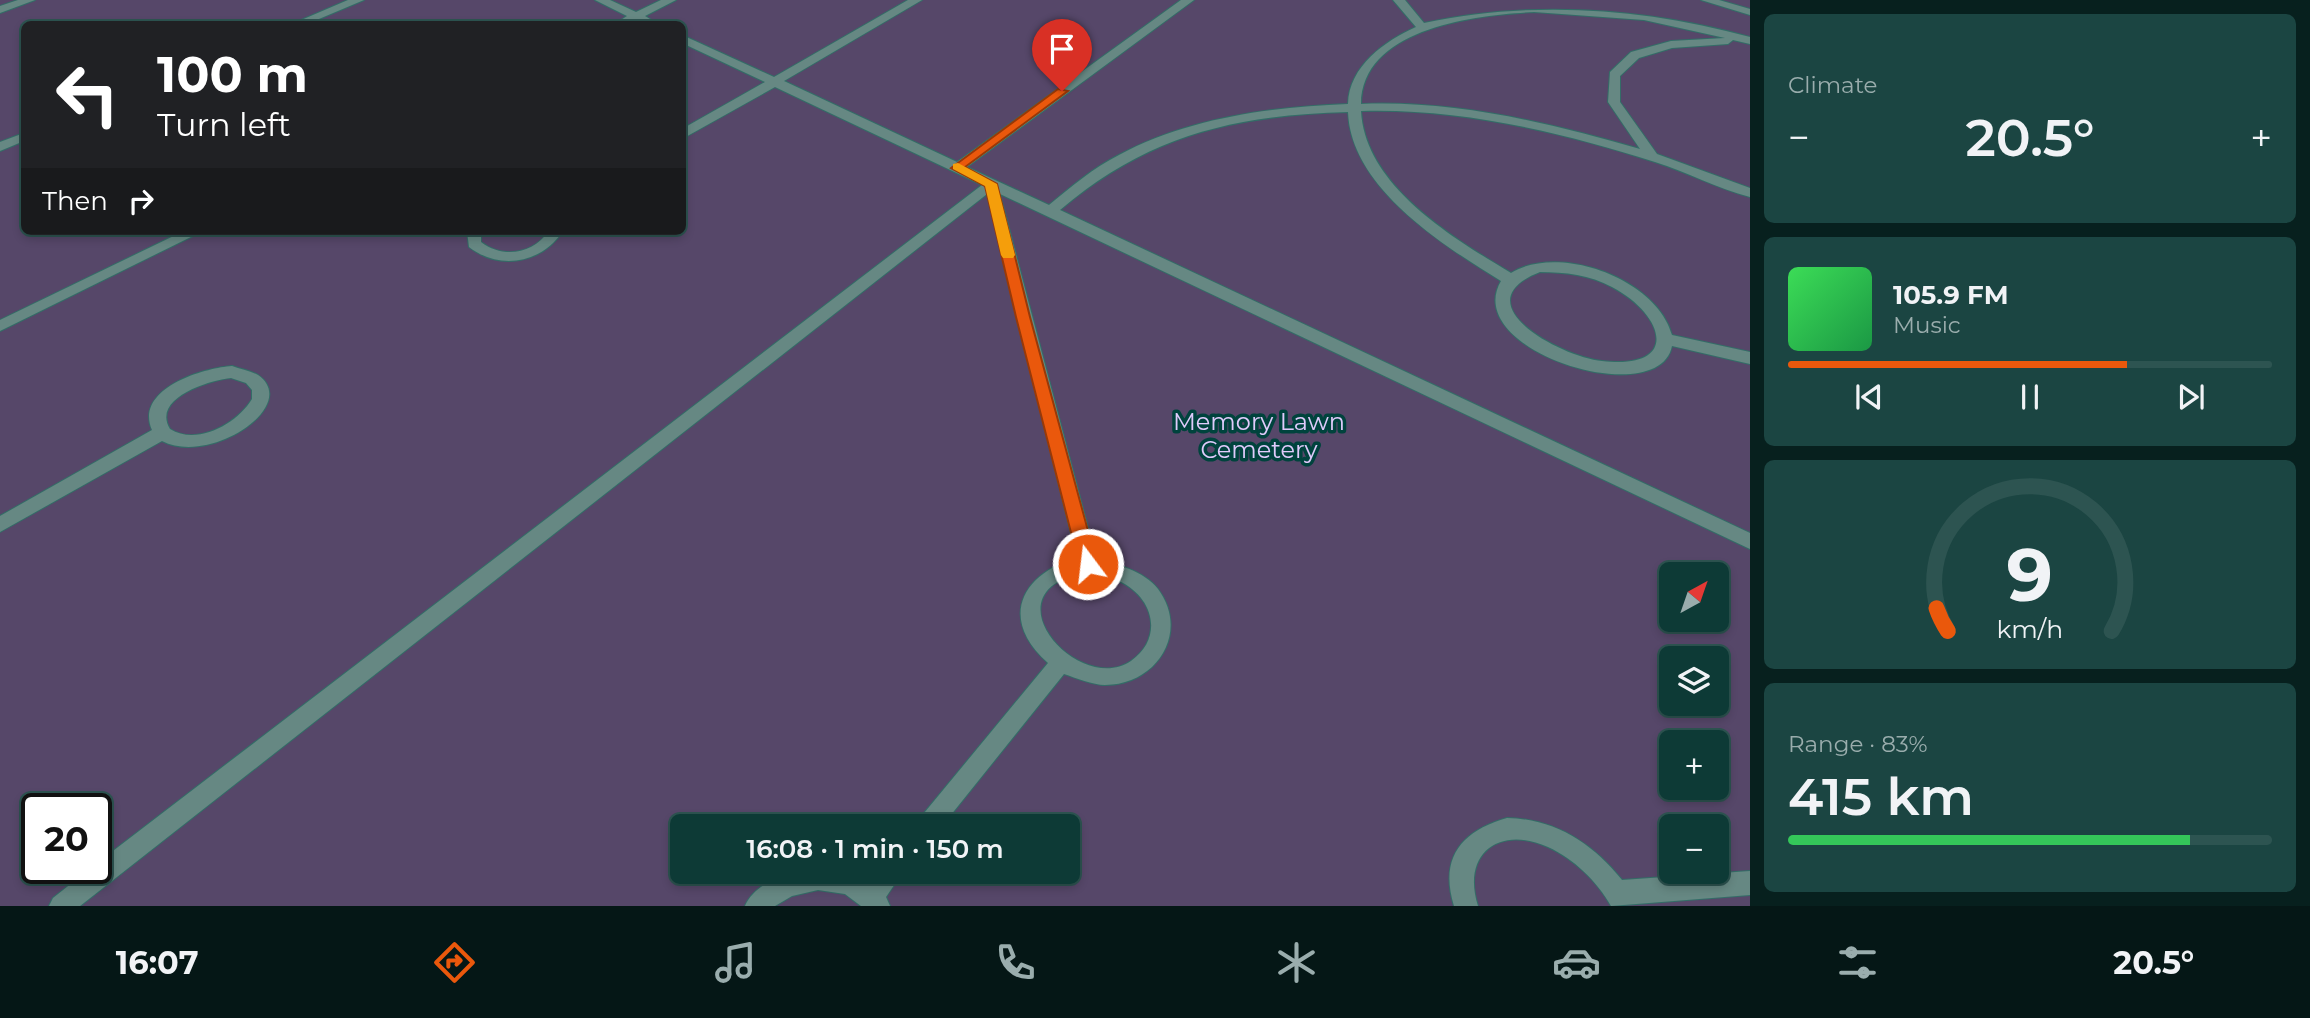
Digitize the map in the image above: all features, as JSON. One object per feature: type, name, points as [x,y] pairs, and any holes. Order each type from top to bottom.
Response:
[{"type":"lane","points":[[0,10],[29,0]]},
{"type":"lane","points":[[306,21],[358,0]]},
{"type":"lane","points":[[601,0],[647,21]]},
{"type":"lane","points":[[626,21],[670,0]]},
{"type":"lane","points":[[686,133],[916,0]]},
{"type":"lane","points":[[957,168],[1188,0]]},
{"type":"lane","points":[[1399,0],[1422,27]]},
{"type":"lane","points":[[1707,0],[1750,12]]},
{"type":"lane","points":[[1509,279],[1433,229],[1387,186],[1361,145],[1352,107],[1355,87],[1365,68],[1379,52],[1398,38],[1422,27],[1463,15],[1566,8],[1623,13],[1749,39]]},
{"type":"lane","points":[[1652,156],[1614,102],[1614,75],[1635,55],[1671,45],[1749,39]]},
{"type":"lane","points":[[686,40],[1750,541]]},
{"type":"lane","points":[[1050,211],[1086,180],[1130,154],[1179,134],[1233,120],[1291,111],[1352,107],[1447,112],[1548,128],[1652,156],[1750,193]]},
{"type":"lane","points":[[0,148],[21,138]]},
{"type":"lane","points":[[991,184],[1088,564]]},
{"type":"lane","points":[[61,906],[991,184]]},
{"type":"lane","points":[[0,326],[188,235]]},
{"type":"lane","points":[[474,235],[474,244],[480,250],[502,257],[514,257],[540,248],[549,242],[553,235]]},
{"type":"lane","points":[[1538,267],[1569,268],[1602,276],[1623,286],[1656,312],[1664,326],[1667,340],[1662,353],[1648,363],[1628,368],[1602,368],[1575,362],[1549,351],[1527,338],[1511,322],[1502,305],[1502,291],[1509,279],[1538,267]]},
{"type":"lane","points":[[1667,340],[1750,358]]},
{"type":"lane","points":[[232,372],[255,380],[261,388],[261,398],[256,409],[234,430],[201,441],[171,440],[162,433],[157,425],[163,403],[186,384],[209,375],[232,372]]},
{"type":"lane","points":[[0,525],[162,433]]},
{"type":"lane","points":[[1088,564],[1111,567],[1132,576],[1148,590],[1160,608],[1164,628],[1160,647],[1148,662],[1130,673],[1107,677],[1083,673],[1061,663],[1046,649],[1035,633],[1031,615],[1033,599],[1041,584],[1053,573],[1070,566],[1088,564]]},
{"type":"lane","points":[[938,814],[1061,663]]},
{"type":"lane","points":[[1466,906],[1461,876],[1466,855],[1479,839],[1498,830],[1522,829],[1548,835],[1574,849],[1598,869],[1620,899],[1750,883]]},
{"type":"lane","points":[[757,906],[771,892],[795,880],[822,876],[848,883],[874,901],[884,884]]},
{"type":"green space","name":"Memory Lawn Cemetery","points":[[0,0],[1750,0],[1750,906],[0,906]]},
{"type":"slow traffic","points":[[958,167],[991,184],[1008,255]]},
{"type":"route","points":[[1062,91],[957,168],[991,184],[1088,564]]}]
